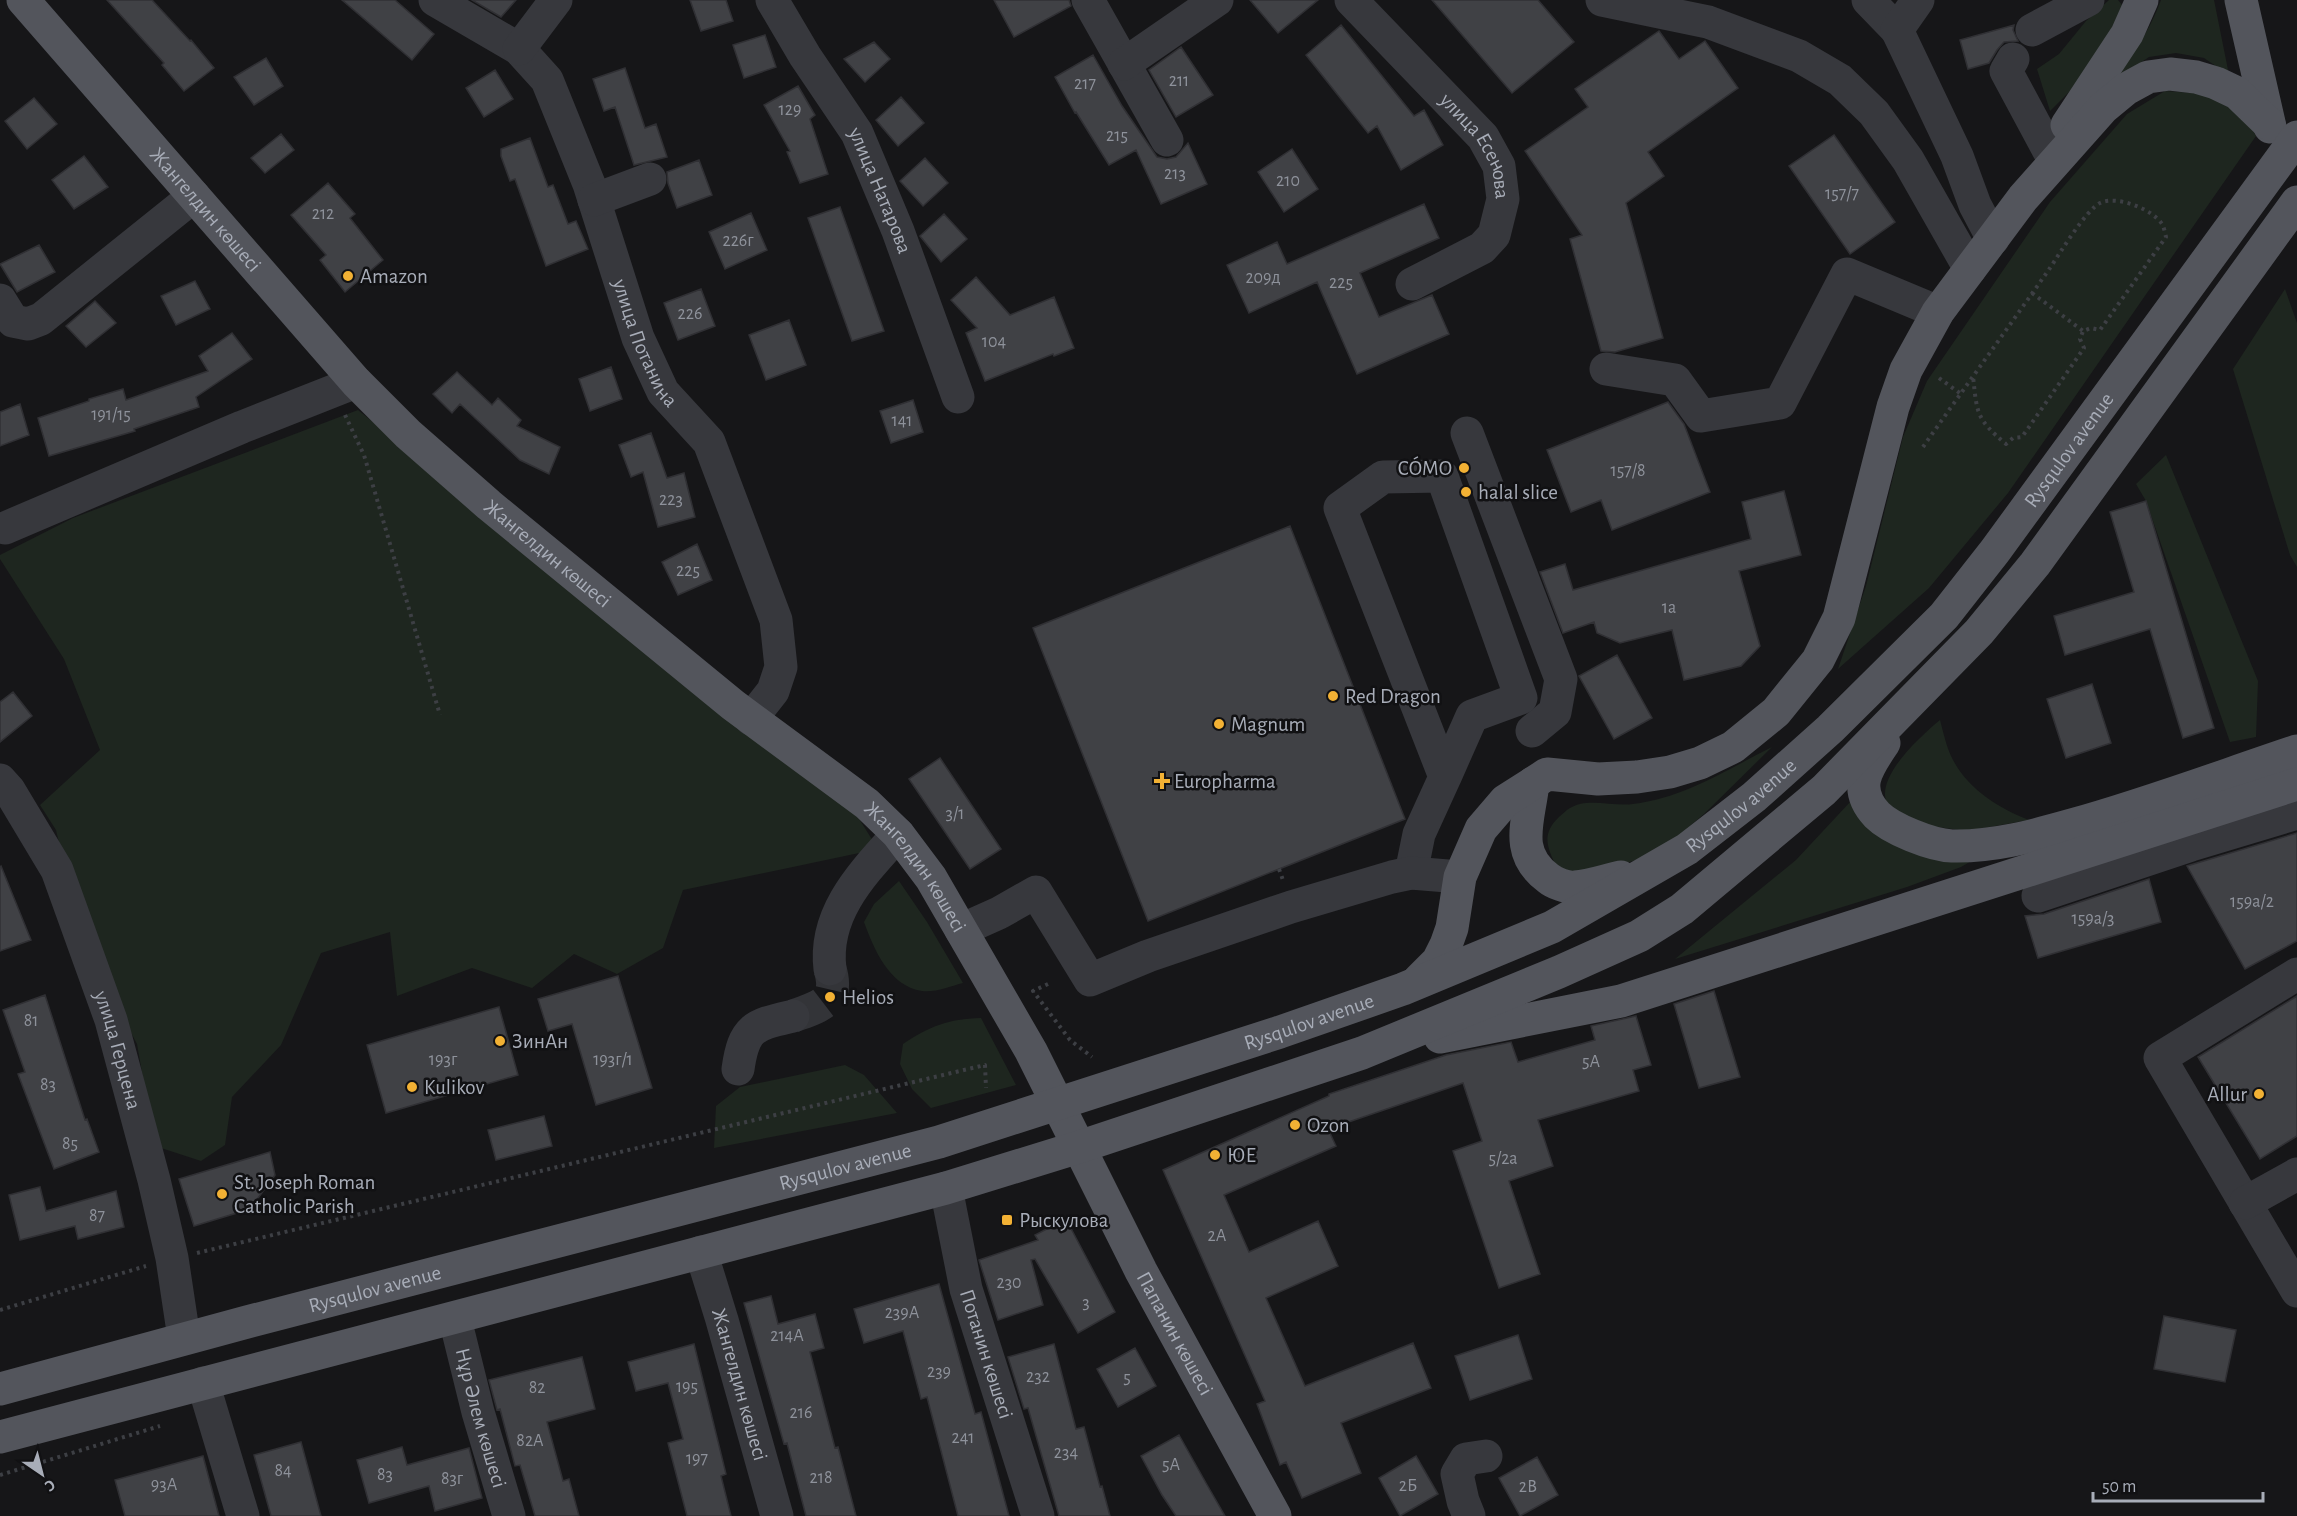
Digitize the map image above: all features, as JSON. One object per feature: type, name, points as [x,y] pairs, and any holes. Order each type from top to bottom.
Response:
[{"type":"main road","name":"Жангелдин көшесі","points":[[23,0],[194,196],[345,387],[408,434],[489,505],[751,719],[867,804],[898,834],[931,878],[1030,1051],[1079,1147]]},
{"type":"main road","points":[[2023,198],[2049,151],[2127,34],[2142,0]]},
{"type":"main road","points":[[2241,0],[2283,130],[2297,225]]},
{"type":"main road","points":[[1414,985],[1438,961],[1446,945],[1452,928],[1460,877],[1481,829],[1505,801],[1540,779],[1598,779],[1670,772],[1700,763],[1733,747],[1776,712],[1818,660],[1839,618],[1893,407],[1906,370],[1938,312],[2023,198],[2103,108],[2126,89],[2148,77],[2170,74],[2196,77],[2237,93],[2283,130]]},
{"type":"main road","name":"Rysqulov avenue","points":[[12,1385],[184,1338],[939,1142],[1280,1032],[1414,985],[1552,927],[1687,849],[1754,797],[1830,729],[1944,616],[1995,551],[2283,130]]},
{"type":"main road","name":"Rysqulov avenue","points":[[0,1437],[946,1188],[1079,1147],[1362,1053],[1559,972],[1639,936],[1682,909],[1824,790],[1979,632],[2035,564],[2297,202]]},
{"type":"main road","points":[[1913,699],[1865,770],[1863,789],[1871,807],[1886,824],[1912,835],[1950,846],[2013,841],[2102,817],[2184,820],[2297,751]]},
{"type":"main road","points":[[1540,779],[1525,836],[1527,854],[1537,869],[1552,881],[1572,888],[1654,869]]},
{"type":"main road","points":[[1362,1053],[1621,1001],[2297,784]]},
{"type":"main road","name":"Папанин көшесі","points":[[1079,1147],[1141,1270],[1275,1516]]},
{"type":"main road","points":[[455,1318],[457,1288],[464,1282],[633,1235],[637,1222]]},
{"type":"main road","points":[[133,1401],[131,1377],[137,1373],[305,1327],[310,1306]]},
{"type":"main road","points":[[0,1411],[25,1404],[29,1398],[12,1385]]},
{"type":"street","name":"улица Потанина","points":[[435,0],[519,50],[547,80],[594,200],[638,338],[663,392],[709,442],[776,620],[781,667],[773,691],[751,719]]},
{"type":"street","points":[[519,50],[556,0]]},
{"type":"street","name":"улица Натарова","points":[[772,0],[805,56],[857,133],[898,231],[958,397]]},
{"type":"street","points":[[1088,0],[1167,140]]},
{"type":"street","points":[[1124,64],[1217,0]]},
{"type":"street","name":"улица Есенова","points":[[1351,0],[1483,137],[1499,166],[1503,199],[1494,236],[1482,248],[1412,284]]},
{"type":"street","points":[[1602,0],[1708,22],[1799,57],[1840,80],[1874,113],[1908,160],[1970,269]]},
{"type":"street","points":[[1868,0],[1897,30],[1958,156],[1975,205],[1993,238]]},
{"type":"street","points":[[1897,30],[1918,0]]},
{"type":"street","points":[[2032,30],[2088,0]]},
{"type":"street","points":[[2013,59],[2006,71],[2049,151]]},
{"type":"street","points":[[594,200],[650,179]]},
{"type":"street","points":[[0,300],[13,321],[27,324],[41,319],[194,196]]},
{"type":"street","points":[[1606,369],[1675,380],[1701,416],[1780,403],[1847,274],[1938,312]]},
{"type":"street","points":[[5,528],[242,427],[345,387]]},
{"type":"street","points":[[1467,433],[1561,679],[1555,712],[1532,731]]},
{"type":"street","points":[[1445,777],[1340,508],[1383,477],[1442,476],[1532,731],[1540,779]]},
{"type":"street","points":[[1411,873],[1419,834],[1472,716],[1521,698]]},
{"type":"street","name":"улица Герцена","points":[[3,789],[57,870],[111,1020],[154,1180],[172,1258],[184,1338]]},
{"type":"street","points":[[2038,896],[2184,820],[2297,813]]},
{"type":"street","points":[[830,969],[828,951],[835,916],[866,869],[898,834]]},
{"type":"street","points":[[961,930],[999,913],[1036,892],[1090,980],[1148,956],[1290,907],[1392,876],[1411,873],[1460,877]]},
{"type":"street","points":[[2297,974],[2160,1058],[2297,1291]]},
{"type":"street","points":[[738,1069],[740,1053],[746,1037],[760,1024],[794,1016]]},
{"type":"street","points":[[2246,1203],[2297,1174]]},
{"type":"street","name":"Потанин көшесі","points":[[946,1188],[966,1288],[1038,1516]]},
{"type":"street","name":"Жангелдин көшесі","points":[[701,1252],[777,1516]]},
{"type":"street","name":"Нұр Әлем көшесі","points":[[455,1318],[475,1402],[509,1516]]},
{"type":"street","points":[[203,1383],[243,1516]]},
{"type":"street","points":[[1469,1516],[1457,1474],[1466,1459],[1486,1456]]},
{"type":"path","points":[[1923,447],[1961,394],[1973,376],[2082,222],[2099,203],[2111,200],[2141,207],[2162,224],[2166,237],[2100,330],[2091,328],[2083,331],[2080,339],[2084,348],[2022,437],[2013,438],[2006,444],[1985,427],[1976,410],[1973,376]]},
{"type":"path","points":[[2032,293],[2083,331]]},
{"type":"path","points":[[1939,378],[1961,394]]},
{"type":"path","points":[[345,387],[440,715]]},
{"type":"path","points":[[1048,984],[1033,991],[1070,1040],[1092,1057]]},
{"type":"path","points":[[0,1310],[172,1258],[985,1065],[986,1088]]},
{"type":"shaded area","points":[[2109,0],[2118,0],[2123,6],[2104,43],[2081,80],[2050,111],[2037,69],[2059,54],[2086,21]]},
{"type":"shaded area","points":[[2161,0],[2214,0],[2229,75],[2204,58],[2176,53],[2149,57],[2106,86],[2138,46]]},
{"type":"shaded area","points":[[2165,91],[2206,94],[2243,113],[2256,136],[2008,493],[1929,588],[1838,669],[1866,586],[1903,437],[1927,381],[2050,202],[2127,114]]},
{"type":"shaded area","points":[[2285,289],[2297,323],[2297,567],[2290,555],[2233,369]]},
{"type":"shaded area","points":[[358,410],[851,806],[878,849],[683,890],[663,948],[617,974],[574,954],[532,988],[472,968],[397,996],[390,932],[321,953],[281,1045],[232,1097],[225,1145],[201,1161],[155,1146],[137,1044],[98,969],[69,885],[56,830],[40,805],[100,750],[64,659],[0,559],[0,555],[73,518]]},
{"type":"shaded area","points":[[2166,455],[2258,681],[2256,737],[2230,742],[2146,501],[2136,484]]},
{"type":"shaded area","points":[[1940,720],[1951,756],[1965,778],[1984,796],[2029,820],[1967,831],[1916,824],[1889,813],[1885,795],[1891,774],[1905,753]]},
{"type":"shaded area","points":[[1772,747],[1704,814],[1657,854],[1582,876],[1558,870],[1549,849],[1549,830],[1570,808],[1585,803],[1625,805],[1670,796],[1705,782]]},
{"type":"shaded area","points":[[1851,801],[1980,856],[1961,867],[1907,887],[1675,959],[1796,860]]},
{"type":"shaded area","points":[[899,881],[927,922],[963,983],[937,990],[922,991],[900,982],[884,965],[864,922],[874,904]]},
{"type":"shaded area","points":[[981,1018],[1016,1085],[931,1108],[912,1089],[900,1064],[903,1044],[922,1032],[940,1025]]},
{"type":"shaded area","points":[[845,1065],[864,1075],[897,1113],[714,1148],[716,1106],[740,1087]]},
{"type":"building","points":[[107,0],[152,0],[191,40],[214,68],[184,91],[162,65],[164,63]]},
{"type":"building","points":[[342,0],[395,0],[434,34],[412,60]]},
{"type":"building","points":[[472,0],[516,0],[501,17]]},
{"type":"building","points":[[690,0],[726,0],[733,21],[701,31]]},
{"type":"building","points":[[994,0],[1069,0],[1071,6],[1014,37]]},
{"type":"building","points":[[1250,0],[1318,0],[1278,33]]},
{"type":"building","points":[[1432,0],[1538,0],[1574,42],[1512,93]]},
{"type":"building","points":[[1341,25],[1414,116],[1424,110],[1443,145],[1401,170],[1377,126],[1368,133],[1306,55]]},
{"type":"building","points":[[2014,25],[2013,30],[2018,41],[2004,42],[1989,63],[1968,69],[1960,40]]},
{"type":"building","points":[[1659,31],[1679,59],[1705,41],[1738,88],[1648,152],[1664,176],[1626,203],[1663,338],[1615,352],[1601,351],[1570,239],[1582,235],[1525,151],[1588,107],[1575,89]]},
{"type":"building","points":[[765,35],[776,67],[744,78],[733,45]]},
{"type":"building","points":[[874,42],[890,59],[865,82],[844,59]]},
{"type":"building","points":[[1181,47],[1213,95],[1176,117],[1149,70]]},
{"type":"building","points":[[1093,55],[1122,106],[1157,157],[1167,159],[1176,157],[1188,143],[1207,184],[1161,204],[1136,150],[1109,165],[1055,77]]},
{"type":"building","points":[[266,58],[283,86],[254,105],[234,77]]},
{"type":"building","points":[[625,68],[645,128],[656,124],[667,157],[634,165],[615,107],[604,111],[593,79]]},
{"type":"building","points":[[495,70],[513,99],[484,117],[466,88]]},
{"type":"building","points":[[798,86],[815,115],[810,119],[828,174],[800,183],[787,152],[790,151],[764,105]]},
{"type":"building","points":[[901,97],[924,123],[898,146],[876,120]]},
{"type":"building","points":[[34,98],[57,124],[27,149],[5,121]]},
{"type":"building","points":[[281,134],[294,150],[265,173],[251,158]]},
{"type":"building","points":[[1834,135],[1895,222],[1850,254],[1789,166]]},
{"type":"building","points":[[530,138],[548,187],[553,185],[568,224],[576,221],[588,249],[546,266],[515,179],[510,181],[501,156],[501,149]]},
{"type":"building","points":[[1292,149],[1318,189],[1284,212],[1258,172]]},
{"type":"building","points":[[84,156],[108,187],[74,209],[52,180]]},
{"type":"building","points":[[925,158],[948,183],[923,206],[900,181]]},
{"type":"building","points":[[699,160],[712,195],[677,208],[668,183],[667,172]]},
{"type":"building","points":[[328,183],[355,214],[350,218],[383,260],[345,292],[320,260],[326,255],[291,215]]},
{"type":"building","points":[[1424,204],[1439,238],[1360,273],[1379,317],[1432,295],[1449,334],[1357,374],[1317,282],[1249,313],[1227,265],[1277,242],[1287,264]]},
{"type":"building","points":[[840,207],[884,331],[852,341],[808,218]]},
{"type":"building","points":[[751,213],[767,250],[725,269],[709,232]]},
{"type":"building","points":[[944,214],[967,239],[941,262],[920,236]]},
{"type":"building","points":[[39,245],[55,272],[17,292],[0,264]]},
{"type":"building","points":[[976,277],[1010,315],[1054,297],[1074,348],[985,381],[966,333],[977,328],[951,300]]},
{"type":"building","points":[[195,281],[210,309],[176,325],[161,296]]},
{"type":"building","points":[[701,289],[715,326],[678,340],[664,303]]},
{"type":"building","points":[[95,301],[116,323],[86,347],[66,326]]},
{"type":"building","points":[[789,320],[806,365],[766,380],[749,335]]},
{"type":"building","points":[[232,333],[252,359],[196,397],[199,407],[134,429],[135,431],[49,456],[38,418],[123,389],[126,400],[208,371],[199,356]]},
{"type":"building","points":[[611,367],[622,399],[590,411],[579,379]]},
{"type":"building","points":[[457,372],[492,405],[498,398],[521,420],[517,426],[560,447],[549,474],[520,460],[460,404],[452,413],[433,394]]},
{"type":"building","points":[[913,400],[923,432],[891,443],[880,411]]},
{"type":"building","points":[[1668,402],[1684,424],[1710,492],[1612,530],[1601,500],[1571,512],[1547,450]]},
{"type":"building","points":[[20,404],[29,435],[0,446],[0,412]]},
{"type":"building","points":[[651,433],[667,478],[684,473],[695,517],[658,527],[643,472],[631,477],[619,445]]},
{"type":"building","points":[[1784,491],[1801,555],[1739,571],[1760,646],[1741,666],[1684,680],[1672,630],[1620,643],[1597,633],[1594,622],[1563,633],[1540,572],[1565,564],[1573,590],[1751,539],[1742,502]]},
{"type":"building","points":[[2146,501],[2214,728],[2183,738],[2150,629],[2065,655],[2054,616],[2134,592],[2110,512]]},
{"type":"building","name":"Magnum","points":[[1290,526],[1405,819],[1148,921],[1033,628]]},
{"type":"building","points":[[697,544],[712,580],[678,595],[662,562]]},
{"type":"building","points":[[1617,655],[1652,718],[1614,739],[1579,676]]},
{"type":"building","points":[[2092,684],[2111,743],[2066,758],[2047,699]]},
{"type":"building","points":[[13,692],[32,716],[0,742],[0,702]]},
{"type":"building","points":[[940,758],[1001,849],[970,869],[909,779]]},
{"type":"building","points":[[2297,833],[2297,941],[2245,969],[2187,866]]},
{"type":"building","points":[[0,867],[31,940],[0,951]]},
{"type":"building","points":[[2149,879],[2161,922],[2038,958],[2025,916],[2044,914]]},
{"type":"building","points":[[618,976],[652,1088],[596,1105],[572,1024],[548,1031],[538,999]]},
{"type":"building","points":[[1714,991],[1740,1077],[1699,1088],[1674,1004]]},
{"type":"building","points":[[45,995],[85,1120],[87,1119],[99,1152],[54,1169],[18,1074],[25,1072],[3,1010]]},
{"type":"building","name":"Allur","points":[[2297,996],[2297,1136],[2260,1159],[2198,1057]]},
{"type":"building","points":[[499,1007],[518,1075],[386,1113],[367,1045]]},
{"type":"building","points":[[1636,1016],[1651,1065],[1633,1070],[1639,1091],[1538,1120],[1553,1166],[1509,1181],[1540,1274],[1499,1288],[1453,1151],[1482,1141],[1463,1083],[1328,1129],[1336,1146],[1224,1195],[1249,1252],[1318,1221],[1338,1266],[1266,1298],[1305,1386],[1413,1343],[1431,1388],[1341,1423],[1361,1473],[1302,1498],[1286,1462],[1280,1465],[1257,1404],[1265,1401],[1163,1170],[1329,1096],[1329,1094],[1446,1055],[1511,1042],[1518,1062],[1595,1040],[1591,1026]]},
{"type":"building","points":[[544,1116],[552,1146],[496,1160],[488,1130]]},
{"type":"building","name":"St. Joseph Roman Catholic Parish","points":[[270,1152],[275,1175],[250,1209],[194,1226],[179,1179]]},
{"type":"building","points":[[40,1187],[46,1211],[116,1191],[124,1227],[78,1239],[75,1226],[20,1240],[9,1195]]},
{"type":"building","points":[[1066,1219],[1115,1312],[1078,1333],[1035,1259],[1031,1260],[1043,1305],[998,1320],[979,1260],[1038,1240],[1035,1235]]},
{"type":"building","points":[[939,1284],[975,1414],[981,1412],[1009,1516],[958,1516],[927,1397],[921,1399],[903,1331],[864,1343],[854,1309]]},
{"type":"building","points":[[771,1296],[778,1324],[815,1314],[824,1348],[810,1352],[835,1448],[838,1447],[856,1516],[806,1516],[787,1443],[784,1444],[744,1303]]},
{"type":"building","points":[[2164,1316],[2236,1330],[2225,1382],[2154,1369]]},
{"type":"building","points":[[1518,1335],[1532,1379],[1470,1400],[1455,1356]]},
{"type":"building","points":[[694,1344],[726,1474],[721,1476],[731,1516],[687,1516],[668,1443],[683,1439],[668,1383],[636,1391],[628,1362]]},
{"type":"building","points":[[1054,1344],[1076,1429],[1084,1427],[1110,1516],[1059,1516],[1028,1408],[1024,1409],[1008,1357]]},
{"type":"building","points":[[1135,1348],[1156,1386],[1118,1407],[1097,1369]]},
{"type":"building","points":[[582,1357],[595,1409],[547,1422],[563,1481],[569,1479],[579,1516],[535,1516],[520,1465],[515,1466],[500,1409],[497,1410],[489,1380]]},
{"type":"building","points":[[1179,1435],[1225,1516],[1176,1516],[1162,1495],[1141,1456]]},
{"type":"building","points":[[301,1442],[321,1516],[271,1516],[254,1455]]},
{"type":"building","points":[[402,1447],[407,1465],[469,1448],[482,1498],[435,1511],[429,1486],[369,1503],[357,1460]]},
{"type":"building","points":[[203,1456],[219,1516],[125,1516],[115,1480]]},
{"type":"building","points":[[1416,1456],[1438,1494],[1400,1516],[1379,1478]]},
{"type":"building","points":[[1537,1457],[1558,1495],[1520,1516],[1499,1478]]},
{"type":"tunnel","points":[[793,1016],[819,1006],[830,996],[832,989],[830,969]]},
{"type":"place","name":"Amazon","points":[[348,276]]},
{"type":"place","name":"CÓMO","points":[[1464,468]]},
{"type":"place","name":"halal slice","points":[[1466,492]]},
{"type":"place","name":"Red Dragon","points":[[1333,696]]},
{"type":"place","name":"Magnum","points":[[1219,724]]},
{"type":"place","name":"Europharma","points":[[1162,781]]},
{"type":"place","name":"Helios","points":[[830,997]]},
{"type":"place","name":"ЗинАн","points":[[500,1041]]},
{"type":"place","name":"Kulikov","points":[[412,1087]]},
{"type":"place","name":"Allur","points":[[2259,1094]]},
{"type":"place","name":"Ozon","points":[[1295,1125]]},
{"type":"place","name":"ЮЕ","points":[[1215,1155]]},
{"type":"place","name":"St. Joseph Roman Catholic Parish","points":[[222,1194]]},
{"type":"place","name":"Рыскулова","points":[[1007,1220]]}]
